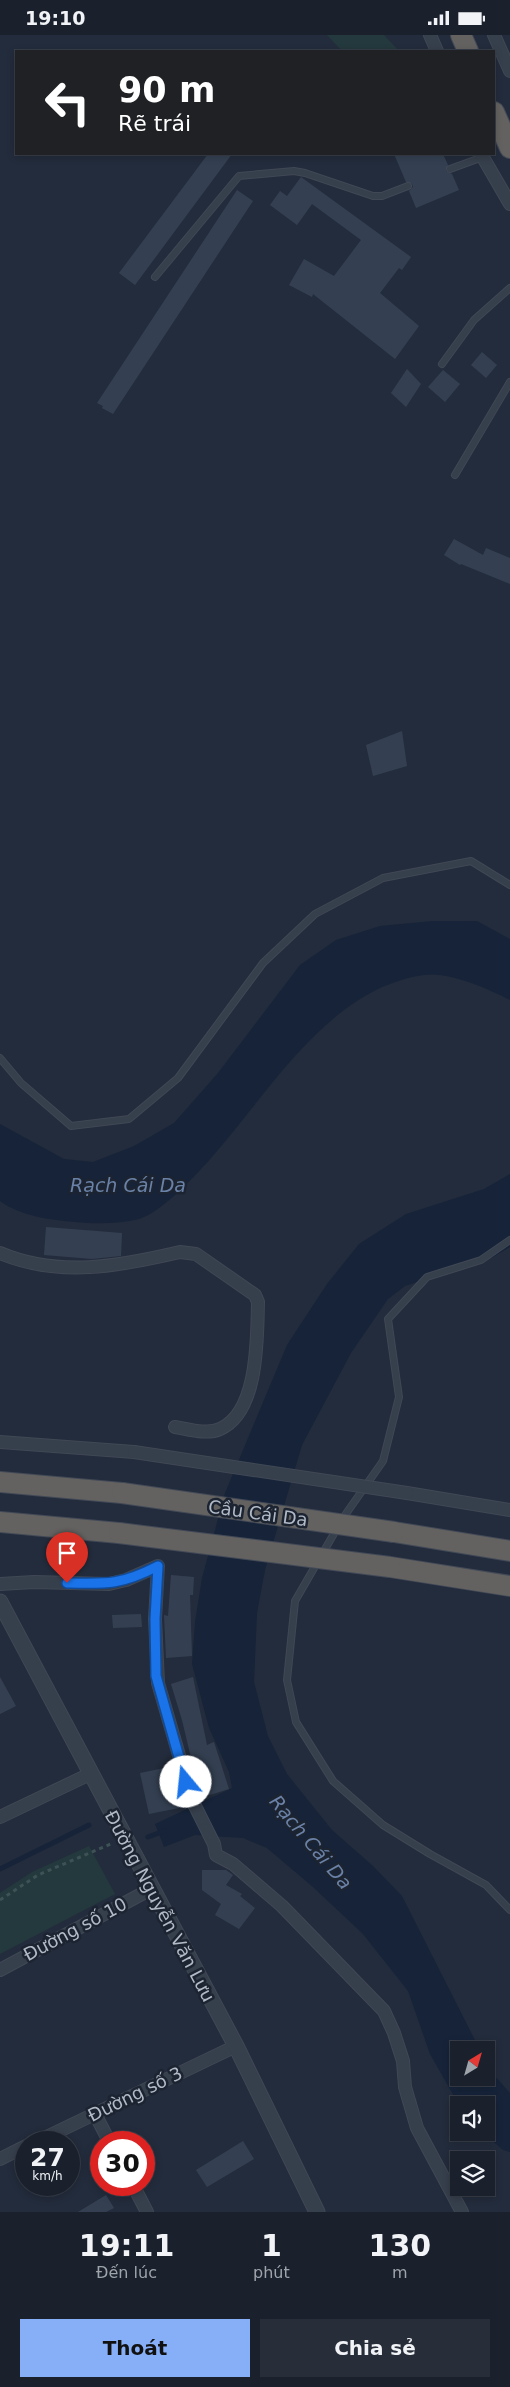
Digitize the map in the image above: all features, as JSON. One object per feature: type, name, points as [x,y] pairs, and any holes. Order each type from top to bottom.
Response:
[{"type":"highway","points":[[461,35],[468,50]]},
{"type":"highway","points":[[496,117],[510,148]]},
{"type":"highway","name":"Cầu Cái Da","points":[[0,1482],[122,1493],[394,1532],[510,1551]]},
{"type":"highway","name":"Cầu Cái Da","points":[[0,1522],[118,1533],[390,1567],[510,1586]]},
{"type":"street","points":[[430,35],[437,50]]},
{"type":"street","points":[[494,35],[510,71]]},
{"type":"street","points":[[482,155],[510,203]]},
{"type":"street","points":[[0,1253],[40,1264],[79,1269],[122,1265],[180,1252],[190,1252],[202,1257],[255,1295],[258,1302],[256,1349],[249,1393],[237,1415],[227,1425],[211,1431],[175,1427]]},
{"type":"street","points":[[0,1442],[134,1452],[510,1510]]},
{"type":"street","points":[[0,1584],[34,1582],[109,1585],[158,1566],[155,1619],[156,1676],[192,1800],[214,1844],[216,1855],[233,1864],[282,1906],[384,2011],[394,2033],[402,2061],[405,2087],[417,2128],[462,2212]]},
{"type":"street","name":"Đường Nguyễn Văn Lưu","points":[[0,1602],[123,1838],[236,2046],[317,2212]]},
{"type":"street","points":[[0,1817],[90,1774]]},
{"type":"street","name":"Đường số 10","points":[[0,1970],[151,1889]]},
{"type":"street","name":"Đường số 3","points":[[58,2131],[236,2046]]},
{"type":"street","points":[[95,2113],[104,2131]]},
{"type":"street","points":[[0,2159],[15,2152]]},
{"type":"street","points":[[139,2196],[147,2212]]},
{"type":"lane","points":[[450,169],[482,155]]},
{"type":"lane","points":[[155,277],[239,177],[294,171],[372,196],[382,195],[408,186]]},
{"type":"lane","points":[[442,364],[474,320],[510,288]]},
{"type":"lane","points":[[455,475],[510,383]]},
{"type":"lane","points":[[0,1058],[21,1083],[71,1126],[129,1119],[178,1079],[263,963],[315,915],[383,878],[471,861],[510,885]]},
{"type":"lane","points":[[510,1240],[481,1260],[427,1277],[388,1319],[398,1397],[383,1461],[342,1518],[295,1601],[286,1680],[296,1722],[333,1781],[383,1825],[486,1885],[510,1910]]},
{"type":"path","points":[[0,1900],[38,1875],[123,1838]]},
{"type":"green space","points":[[327,35],[384,35],[398,50],[341,50]]},
{"type":"green space","points":[[89,1846],[115,1894],[0,1954],[0,1893],[32,1872]]},
{"type":"water","name":"Rạch Cái Da","points":[[433,921],[477,921],[510,939],[510,1000],[468,982],[434,974],[388,985],[356,1002],[326,1025],[299,1052],[201,1169],[164,1204],[147,1216],[124,1222],[83,1223],[26,1214],[0,1201],[0,1124],[64,1159],[93,1162],[134,1146],[174,1123],[218,1073],[300,965],[336,940],[380,926]]},
{"type":"water","name":"Rạch Cái Da","points":[[510,1174],[510,1247],[493,1257],[405,1286],[388,1299],[351,1353],[302,1445],[265,1570],[257,1613],[254,1682],[268,1736],[287,1774],[332,1830],[373,1866],[402,1896],[475,2041],[450,2041],[450,2086],[495,2086],[495,2076],[510,2093],[510,2152],[503,2150],[492,2141],[495,2141],[495,2096],[454,2096],[430,2054],[408,1991],[363,1934],[313,1887],[267,1848],[243,1838],[195,1835],[164,1847],[155,1824],[232,1788],[229,1772],[209,1728],[192,1664],[195,1622],[202,1578],[225,1493],[287,1345],[327,1284],[359,1244],[406,1214],[484,1189]]},
{"type":"building","points":[[207,155],[231,155],[135,285],[119,273]]},
{"type":"building","points":[[394,155],[443,155],[448,165],[446,171],[452,174],[459,190],[416,208],[409,191],[413,187],[412,184],[406,182]]},
{"type":"building","points":[[301,177],[411,257],[402,270],[399,268],[380,293],[419,326],[395,359],[313,294],[312,297],[289,285],[304,259],[334,276],[361,240],[312,204],[297,225],[270,205],[280,191],[287,196]]},
{"type":"building","points":[[237,190],[253,201],[113,414],[102,408],[103,406],[97,403]]},
{"type":"building","points":[[482,352],[497,365],[486,378],[471,365]]},
{"type":"building","points":[[407,369],[421,384],[406,407],[391,393]]},
{"type":"building","points":[[443,370],[460,384],[445,402],[428,387]]},
{"type":"building","points":[[454,539],[483,555],[486,548],[510,558],[510,584],[460,565],[444,555]]},
{"type":"building","points":[[402,731],[407,766],[373,776],[366,745]]},
{"type":"building","points":[[46,1227],[122,1233],[121,1256],[92,1259],[44,1255]]},
{"type":"building","points":[[171,1575],[194,1577],[193,1595],[190,1595],[192,1656],[166,1658],[164,1615],[168,1616]]},
{"type":"building","points":[[141,1614],[142,1627],[113,1628],[112,1615]]},
{"type":"building","points":[[0,1677],[16,1706],[0,1714]]},
{"type":"building","points":[[193,1677],[207,1745],[214,1742],[229,1789],[200,1798],[190,1762],[192,1762],[182,1720],[171,1684]]},
{"type":"building","points":[[174,1766],[184,1807],[149,1814],[140,1773]]},
{"type":"building","points":[[202,1870],[226,1870],[233,1875],[226,1885],[242,1894],[240,1896],[255,1908],[239,1929],[215,1915],[221,1904],[202,1890]]},
{"type":"building","points":[[243,2141],[254,2159],[207,2187],[196,2170]]},
{"type":"building","points":[[104,2196],[107,2196],[114,2208],[106,2212],[78,2212]]},
{"type":"waterway","points":[[0,1869],[89,1825]]},
{"type":"waterway","points":[[148,1837],[164,1831]]},
{"type":"route","points":[[67,1583],[109,1585],[158,1566],[155,1619],[156,1676],[186,1782]]}]
